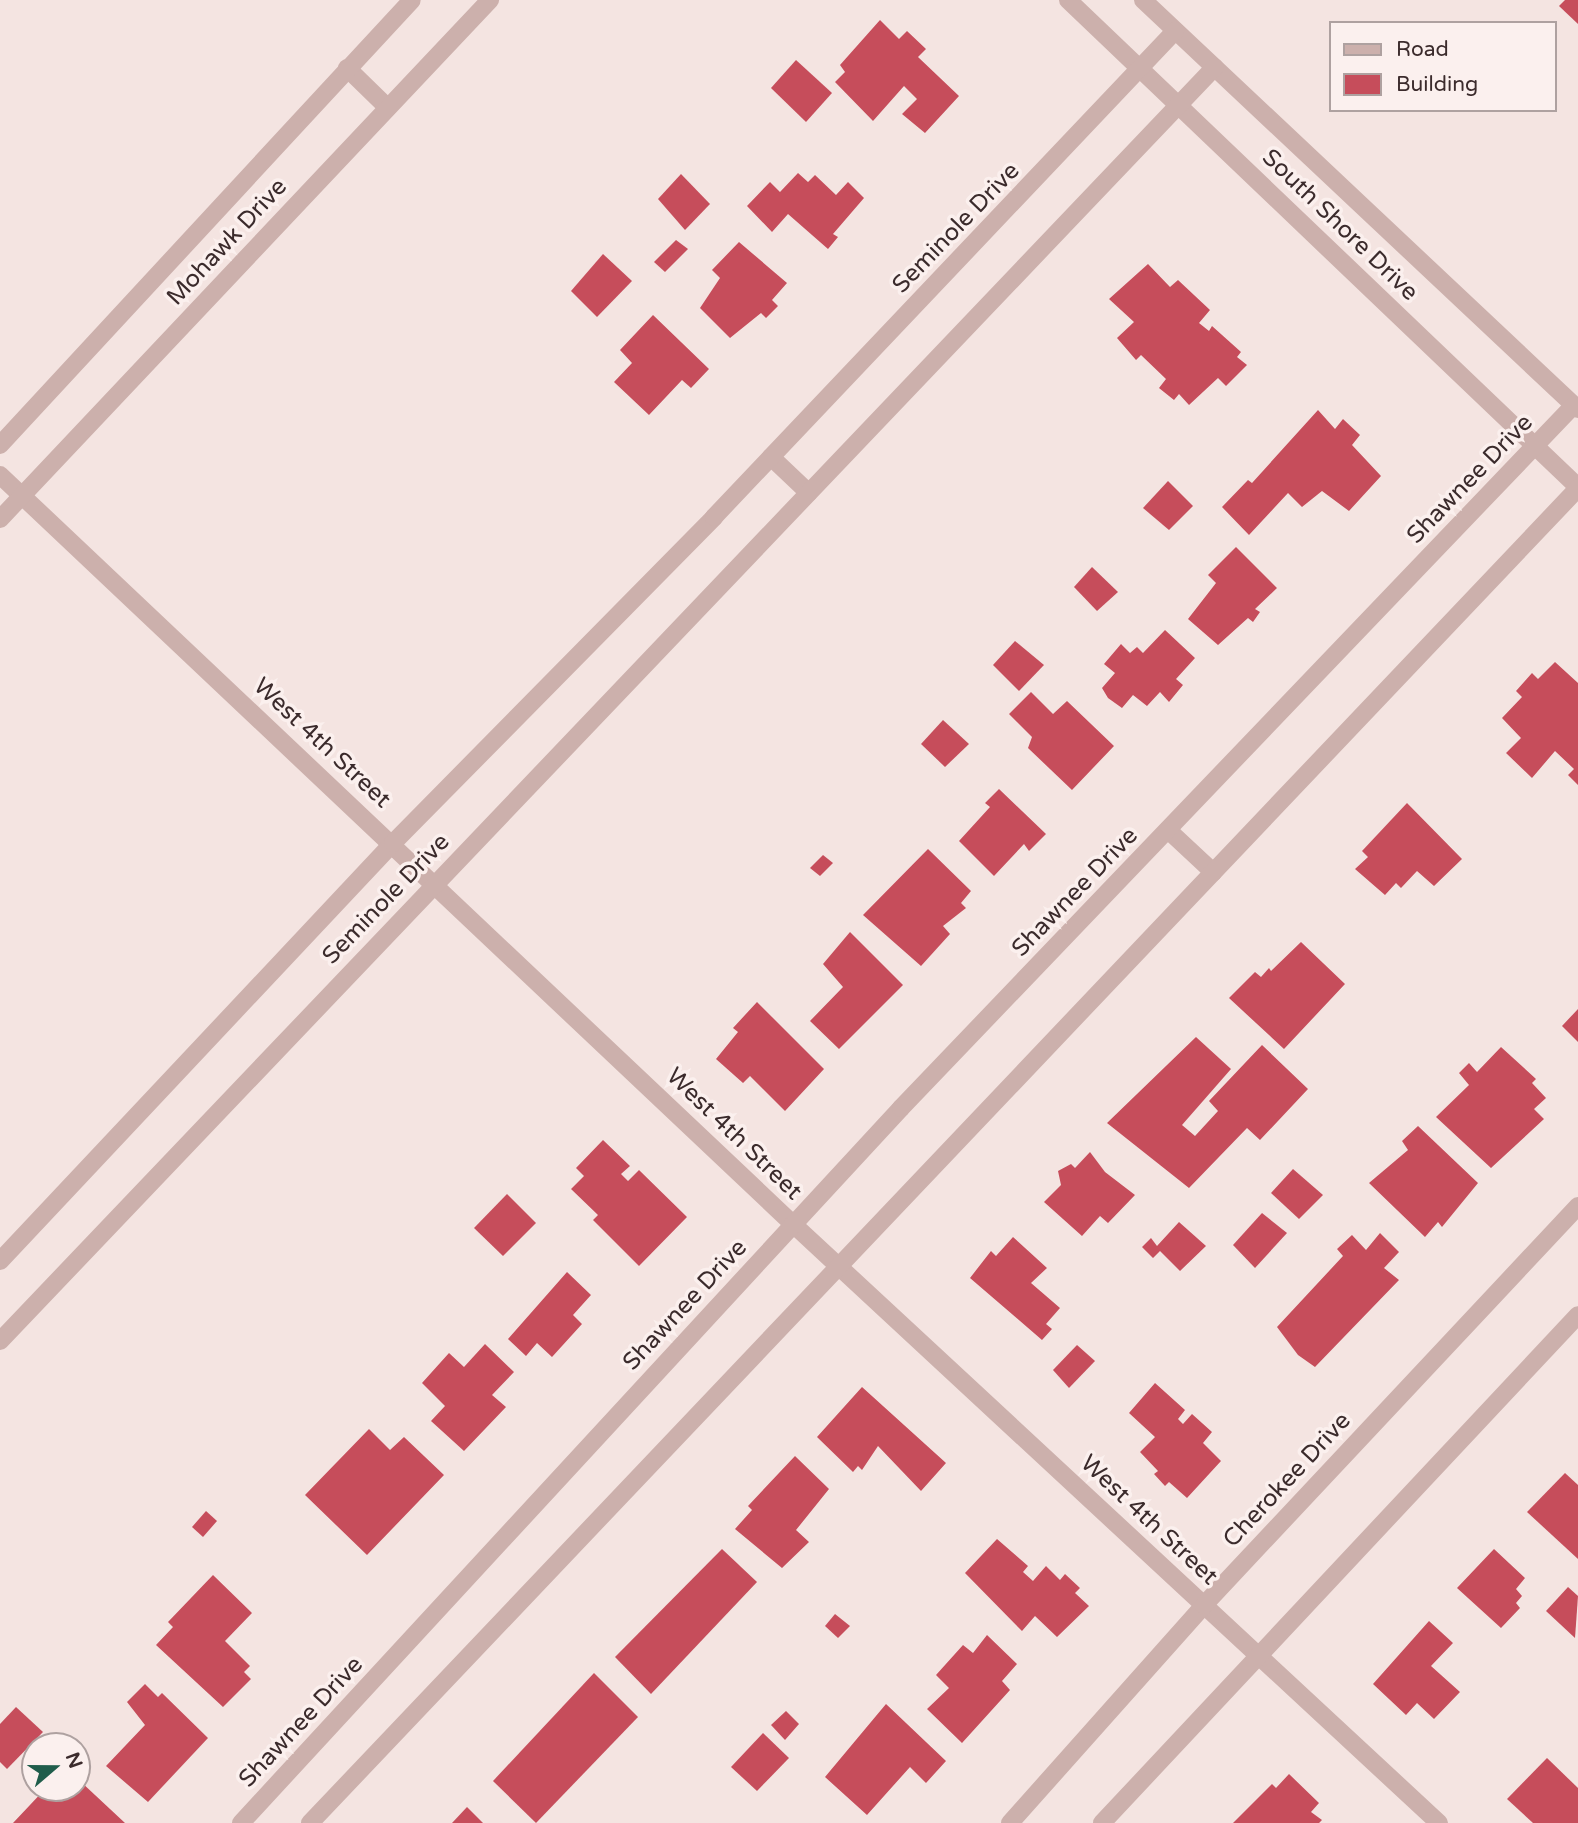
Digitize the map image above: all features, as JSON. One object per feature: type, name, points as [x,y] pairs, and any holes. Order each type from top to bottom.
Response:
[{"type":"street","name":"Mohawk Drive","points":[[0,445],[412,0]]},
{"type":"street","name":"Mohawk Drive","points":[[0,519],[490,0]]},
{"type":"street","name":"South Shore Drive","points":[[1068,0],[1578,487]]},
{"type":"street","name":"South Shore Drive","points":[[1143,0],[1576,407]]},
{"type":"street","name":"Seminole Drive","points":[[0,1261],[393,843],[771,457],[1175,31]]},
{"type":"street","name":"Seminole Drive","points":[[0,1341],[1215,67]]},
{"type":"street","points":[[347,68],[388,108]]},
{"type":"street","name":"Shawnee Drive","points":[[245,1822],[793,1224],[1576,407]]},
{"type":"street","points":[[771,457],[809,493]]},
{"type":"street","name":"West 4th Street","points":[[0,475],[393,843],[793,1224],[1439,1823]]},
{"type":"street","points":[[310,1823],[1578,487]]},
{"type":"street","name":"Shawnee Drive","points":[[1168,830],[1213,872]]},
{"type":"street","name":"Cherokee Drive","points":[[1010,1823],[1204,1605],[1578,1206]]},
{"type":"street","points":[[1102,1823],[1578,1315]]},
{"type":"building","points":[[1565,0],[1578,0],[1578,24],[1559,6]]},
{"type":"building","points":[[880,20],[899,39],[907,31],[926,49],[918,57],[959,96],[925,133],[902,114],[917,99],[904,86],[873,121],[835,82],[845,72],[840,65]]},
{"type":"building","points":[[796,60],[832,93],[806,122],[771,88]]},
{"type":"building","points":[[798,173],[808,182],[815,175],[836,195],[848,182],[864,198],[833,234],[838,237],[828,249],[788,214],[772,232],[747,206],[770,182],[780,192]]},
{"type":"building","points":[[681,174],[710,204],[685,230],[658,199]]},
{"type":"building","points":[[676,240],[688,249],[665,272],[654,262]]},
{"type":"building","points":[[739,242],[787,283],[772,300],[778,306],[766,318],[761,313],[730,338],[700,308],[720,278],[712,270]]},
{"type":"building","points":[[603,254],[632,281],[597,317],[571,291]]},
{"type":"building","points":[[1148,264],[1170,287],[1178,280],[1210,310],[1199,323],[1209,331],[1212,326],[1241,352],[1237,357],[1247,365],[1226,386],[1218,378],[1189,405],[1179,394],[1174,400],[1159,388],[1166,379],[1141,355],[1136,360],[1117,338],[1134,322],[1109,299]]},
{"type":"building","points":[[653,315],[709,369],[691,388],[682,380],[649,415],[614,382],[632,363],[620,350]]},
{"type":"building","points":[[1318,410],[1335,429],[1343,419],[1360,435],[1352,445],[1381,476],[1349,511],[1322,491],[1302,507],[1288,493],[1249,535],[1222,507],[1248,480],[1252,483]]},
{"type":"building","points":[[1168,481],[1193,506],[1169,530],[1143,508]]},
{"type":"building","points":[[1236,547],[1277,588],[1255,609],[1260,612],[1253,622],[1248,618],[1218,645],[1188,619],[1216,583],[1208,575]]},
{"type":"building","points":[[1092,567],[1118,592],[1097,611],[1074,587]]},
{"type":"building","points":[[1165,630],[1195,658],[1176,679],[1183,685],[1169,702],[1160,692],[1147,706],[1133,695],[1122,708],[1108,698],[1102,688],[1115,673],[1104,664],[1121,644],[1130,653],[1137,647],[1143,653]]},
{"type":"building","points":[[1015,641],[1044,665],[1019,691],[993,665]]},
{"type":"building","points":[[1555,662],[1578,683],[1578,785],[1568,775],[1574,769],[1555,751],[1532,778],[1506,753],[1521,738],[1502,718],[1522,697],[1516,691],[1532,673],[1538,679]]},
{"type":"building","points":[[1031,692],[1053,714],[1067,701],[1114,746],[1072,790],[1028,748],[1032,737],[1009,714]]},
{"type":"building","points":[[943,720],[969,744],[945,767],[921,744]]},
{"type":"building","points":[[999,789],[1046,834],[1029,851],[1024,844],[994,876],[959,841],[990,807],[985,803]]},
{"type":"building","points":[[1407,803],[1462,859],[1434,886],[1417,871],[1401,888],[1396,883],[1385,895],[1355,869],[1368,857],[1362,851]]},
{"type":"building","points":[[928,849],[971,891],[961,903],[966,908],[943,926],[950,934],[921,966],[863,915]]},
{"type":"building","points":[[823,855],[833,863],[820,876],[810,868]]},
{"type":"building","points":[[850,932],[903,985],[839,1049],[810,1021],[843,987],[823,964]]},
{"type":"building","points":[[1301,942],[1345,984],[1284,1049],[1229,998],[1255,972],[1261,977],[1269,968],[1271,971]]},
{"type":"building","points":[[757,1002],[824,1069],[785,1111],[750,1076],[743,1083],[716,1059],[738,1032],[733,1028]]},
{"type":"building","points":[[1578,1009],[1578,1042],[1562,1026]]},
{"type":"building","points":[[1196,1037],[1231,1069],[1182,1125],[1195,1136],[1218,1111],[1209,1101],[1262,1045],[1308,1089],[1260,1140],[1247,1128],[1189,1188],[1107,1123]]},
{"type":"building","points":[[1501,1047],[1536,1079],[1532,1083],[1546,1098],[1534,1109],[1544,1119],[1491,1168],[1436,1117],[1469,1085],[1459,1073],[1469,1063],[1477,1072]]},
{"type":"building","points":[[1418,1126],[1478,1183],[1442,1227],[1438,1222],[1425,1237],[1369,1183],[1408,1150],[1402,1141]]},
{"type":"building","points":[[603,1140],[630,1166],[621,1174],[628,1181],[639,1170],[687,1217],[639,1266],[593,1220],[598,1215],[571,1189],[584,1176],[576,1168]]},
{"type":"building","points":[[1090,1152],[1105,1172],[1135,1195],[1108,1223],[1100,1216],[1082,1236],[1044,1202],[1061,1185],[1058,1171],[1071,1164],[1075,1168]]},
{"type":"building","points":[[1293,1169],[1323,1195],[1299,1219],[1271,1193]]},
{"type":"building","points":[[507,1194],[536,1223],[503,1256],[474,1228]]},
{"type":"building","points":[[1262,1213],[1287,1233],[1255,1268],[1233,1245]]},
{"type":"building","points":[[1179,1222],[1206,1246],[1180,1271],[1160,1251],[1153,1258],[1142,1247],[1151,1238],[1157,1246]]},
{"type":"building","points":[[1380,1233],[1399,1252],[1384,1268],[1399,1280],[1315,1367],[1298,1355],[1277,1327],[1343,1256],[1337,1249],[1352,1235],[1366,1250]]},
{"type":"building","points":[[1013,1237],[1047,1268],[1031,1283],[1060,1308],[1046,1324],[1052,1329],[1042,1340],[970,1278],[991,1251],[996,1256]]},
{"type":"building","points":[[567,1272],[591,1295],[573,1315],[582,1324],[552,1357],[537,1343],[526,1356],[508,1339]]},
{"type":"building","points":[[485,1344],[514,1372],[492,1395],[506,1407],[464,1451],[431,1421],[445,1406],[422,1383],[449,1353],[464,1367]]},
{"type":"building","points":[[1077,1345],[1095,1361],[1069,1388],[1053,1370]]},
{"type":"building","points":[[1155,1383],[1185,1410],[1178,1419],[1183,1424],[1192,1414],[1212,1432],[1203,1443],[1221,1461],[1187,1498],[1169,1482],[1165,1486],[1154,1474],[1158,1471],[1140,1452],[1155,1437],[1129,1413]]},
{"type":"building","points":[[862,1387],[946,1463],[921,1491],[878,1446],[862,1470],[858,1466],[853,1472],[817,1437]]},
{"type":"building","points":[[369,1429],[390,1450],[404,1437],[444,1475],[367,1555],[305,1495]]},
{"type":"building","points":[[795,1456],[829,1489],[796,1530],[809,1542],[782,1568],[735,1529],[752,1510],[748,1506]]},
{"type":"building","points":[[1565,1473],[1578,1485],[1578,1559],[1527,1512]]},
{"type":"building","points":[[206,1511],[217,1521],[203,1537],[192,1527]]},
{"type":"building","points":[[997,1539],[1028,1566],[1023,1572],[1033,1581],[1046,1566],[1060,1580],[1065,1574],[1080,1588],[1075,1593],[1089,1606],[1057,1637],[1035,1616],[1022,1631],[965,1573]]},
{"type":"building","points":[[722,1549],[757,1582],[651,1694],[615,1657]]},
{"type":"building","points":[[1494,1549],[1525,1578],[1516,1589],[1522,1596],[1516,1603],[1520,1608],[1501,1628],[1457,1588]]},
{"type":"building","points":[[213,1575],[252,1613],[225,1641],[250,1666],[244,1672],[251,1679],[223,1707],[156,1645],[173,1627],[168,1622]]},
{"type":"building","points":[[1568,1587],[1578,1596],[1575,1638],[1546,1611]]},
{"type":"building","points":[[835,1614],[850,1626],[838,1638],[825,1626]]},
{"type":"building","points":[[1429,1621],[1453,1643],[1431,1666],[1460,1692],[1434,1719],[1417,1703],[1406,1715],[1373,1684]]},
{"type":"building","points":[[987,1635],[1017,1664],[1002,1681],[1010,1690],[962,1743],[927,1709],[949,1688],[936,1675],[963,1645],[973,1653]]},
{"type":"building","points":[[594,1673],[638,1717],[536,1823],[493,1781]]},
{"type":"building","points":[[145,1684],[158,1697],[162,1693],[208,1738],[148,1802],[106,1766],[145,1725],[127,1702]]},
{"type":"building","points":[[886,1704],[946,1761],[926,1783],[910,1767],[867,1815],[825,1777]]},
{"type":"building","points":[[16,1707],[43,1732],[21,1732],[21,1755],[7,1769],[0,1762],[0,1724]]},
{"type":"building","points":[[786,1711],[799,1724],[785,1740],[771,1725]]},
{"type":"building","points":[[763,1733],[789,1758],[757,1791],[731,1767]]},
{"type":"building","points":[[1547,1758],[1578,1788],[1578,1823],[1533,1823],[1507,1799]]},
{"type":"building","points":[[1289,1774],[1319,1803],[1311,1812],[1322,1820],[1319,1823],[1233,1823],[1272,1784],[1276,1788]]},
{"type":"building","points":[[91,1791],[125,1823],[13,1823],[33,1802],[91,1802]]},
{"type":"building","points":[[467,1807],[483,1823],[452,1823]]}]
